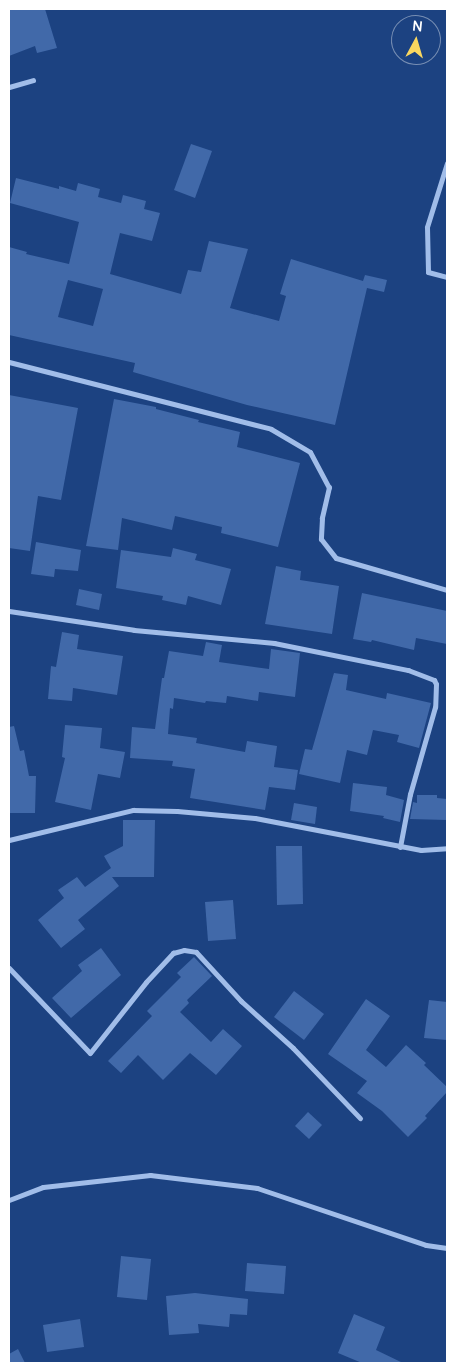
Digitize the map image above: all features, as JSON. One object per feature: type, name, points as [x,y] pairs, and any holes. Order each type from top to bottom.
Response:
[{"type":"street","points":[[9,87],[33,80]]},
{"type":"street","points":[[447,163],[427,227],[428,272],[447,277]]},
{"type":"street","points":[[9,362],[272,429],[310,452],[329,487],[322,518],[321,539],[336,558],[447,590]]},
{"type":"street","points":[[9,611],[134,630],[274,643],[408,670],[434,680],[436,684],[436,707],[410,794],[400,847]]},
{"type":"street","points":[[9,840],[133,810],[177,811],[255,818],[400,847],[421,850],[447,848]]},
{"type":"street","points":[[9,968],[90,1053],[146,982],[173,953],[184,950],[196,952],[241,1001],[299,1054],[360,1118]]},
{"type":"street","points":[[9,1200],[43,1187],[150,1175],[257,1188],[426,1245],[447,1248]]},
{"type":"building","points":[[9,9],[45,9],[57,48],[37,53],[35,46],[9,56]]},
{"type":"building","points":[[191,144],[212,151],[195,198],[174,190]]},
{"type":"building","points":[[16,178],[59,189],[59,186],[76,191],[78,183],[100,189],[98,197],[121,203],[123,195],[146,201],[144,209],[160,213],[152,241],[120,233],[110,274],[181,294],[188,270],[201,272],[209,241],[248,249],[230,308],[279,321],[286,296],[280,294],[291,259],[363,281],[365,275],[387,280],[384,292],[367,288],[335,425],[247,405],[133,372],[135,363],[9,335],[9,247],[27,252],[26,254],[69,264],[79,222],[10,203]],"holes":[[[68,280],[103,289],[93,326],[58,317]]]},
{"type":"building","points":[[9,395],[78,408],[61,500],[38,496],[30,551],[9,548]]},
{"type":"building","points":[[114,399],[156,407],[156,409],[199,420],[198,422],[240,432],[237,447],[300,463],[278,547],[221,533],[222,527],[175,516],[172,530],[122,518],[118,550],[86,546]]},
{"type":"building","points":[[36,542],[81,550],[78,571],[55,569],[54,577],[31,574]]},
{"type":"building","points":[[173,548],[197,554],[195,560],[231,569],[221,605],[188,596],[186,605],[162,600],[163,596],[116,588],[121,550],[171,557]]},
{"type":"building","points":[[276,566],[301,571],[300,580],[339,586],[332,634],[265,624]]},
{"type":"building","points":[[79,589],[102,594],[99,610],[76,605]]},
{"type":"building","points":[[362,593],[447,611],[447,644],[416,638],[414,650],[372,640],[371,642],[353,639]]},
{"type":"building","points":[[62,632],[79,635],[77,649],[123,656],[117,695],[73,688],[72,701],[48,699],[51,666],[56,667]]},
{"type":"building","points":[[206,642],[222,645],[219,662],[269,669],[271,649],[300,653],[295,697],[259,692],[258,701],[227,696],[226,703],[206,701],[205,703],[174,698],[173,709],[170,708],[168,734],[197,738],[196,743],[245,752],[247,741],[277,746],[274,767],[298,770],[295,790],[269,787],[265,810],[190,798],[195,769],[172,766],[173,761],[130,758],[132,727],[155,729],[162,678],[164,678],[169,651],[203,656]]},
{"type":"building","points":[[334,673],[348,675],[346,690],[386,699],[387,693],[431,703],[419,748],[397,742],[399,735],[373,730],[367,755],[347,750],[340,783],[299,774],[305,749],[312,750]]},
{"type":"building","points":[[65,725],[102,728],[100,748],[125,752],[120,778],[98,774],[91,810],[55,802],[65,758],[62,757]]},
{"type":"building","points":[[14,726],[20,751],[24,750],[29,776],[36,776],[35,813],[9,813],[9,727]]},
{"type":"building","points":[[353,783],[387,787],[386,795],[404,800],[400,822],[383,818],[384,816],[350,811]]},
{"type":"building","points":[[417,795],[437,795],[437,798],[447,799],[447,820],[410,819],[413,802],[417,803]]},
{"type":"building","points":[[294,803],[317,807],[315,824],[291,820]]},
{"type":"building","points":[[123,820],[155,820],[154,877],[112,877],[119,886],[78,920],[85,929],[61,948],[38,920],[64,898],[58,890],[77,877],[85,887],[111,868],[104,856],[123,846]]},
{"type":"building","points":[[276,846],[302,846],[303,904],[277,905]]},
{"type":"building","points":[[233,900],[236,939],[208,941],[205,902]]},
{"type":"building","points":[[101,948],[121,975],[71,1018],[52,998],[82,971],[78,965]]},
{"type":"building","points":[[194,957],[212,976],[187,1000],[189,1003],[180,1012],[211,1042],[223,1029],[242,1046],[216,1075],[190,1053],[163,1080],[138,1055],[121,1073],[108,1061],[152,1016],[147,1011],[181,977],[177,973]]},
{"type":"building","points":[[294,991],[324,1014],[304,1040],[274,1017]]},
{"type":"building","points":[[366,999],[390,1016],[366,1050],[386,1067],[406,1045],[426,1063],[424,1065],[447,1087],[447,1092],[425,1116],[427,1118],[408,1137],[382,1111],[357,1093],[367,1081],[328,1054]]},
{"type":"building","points":[[429,1000],[447,1002],[447,1040],[424,1038]]},
{"type":"building","points":[[308,1112],[322,1125],[309,1139],[295,1126]]},
{"type":"building","points":[[121,1256],[151,1259],[147,1300],[117,1297]]},
{"type":"building","points":[[247,1263],[286,1266],[284,1294],[245,1291]]},
{"type":"building","points":[[195,1293],[248,1299],[247,1315],[230,1314],[229,1327],[198,1324],[199,1333],[169,1335],[166,1296]]},
{"type":"building","points":[[354,1314],[385,1327],[376,1350],[403,1363],[362,1363],[338,1353]]},
{"type":"building","points":[[80,1319],[84,1347],[47,1352],[43,1325]]},
{"type":"building","points":[[18,1349],[25,1363],[9,1363],[9,1354]]}]
